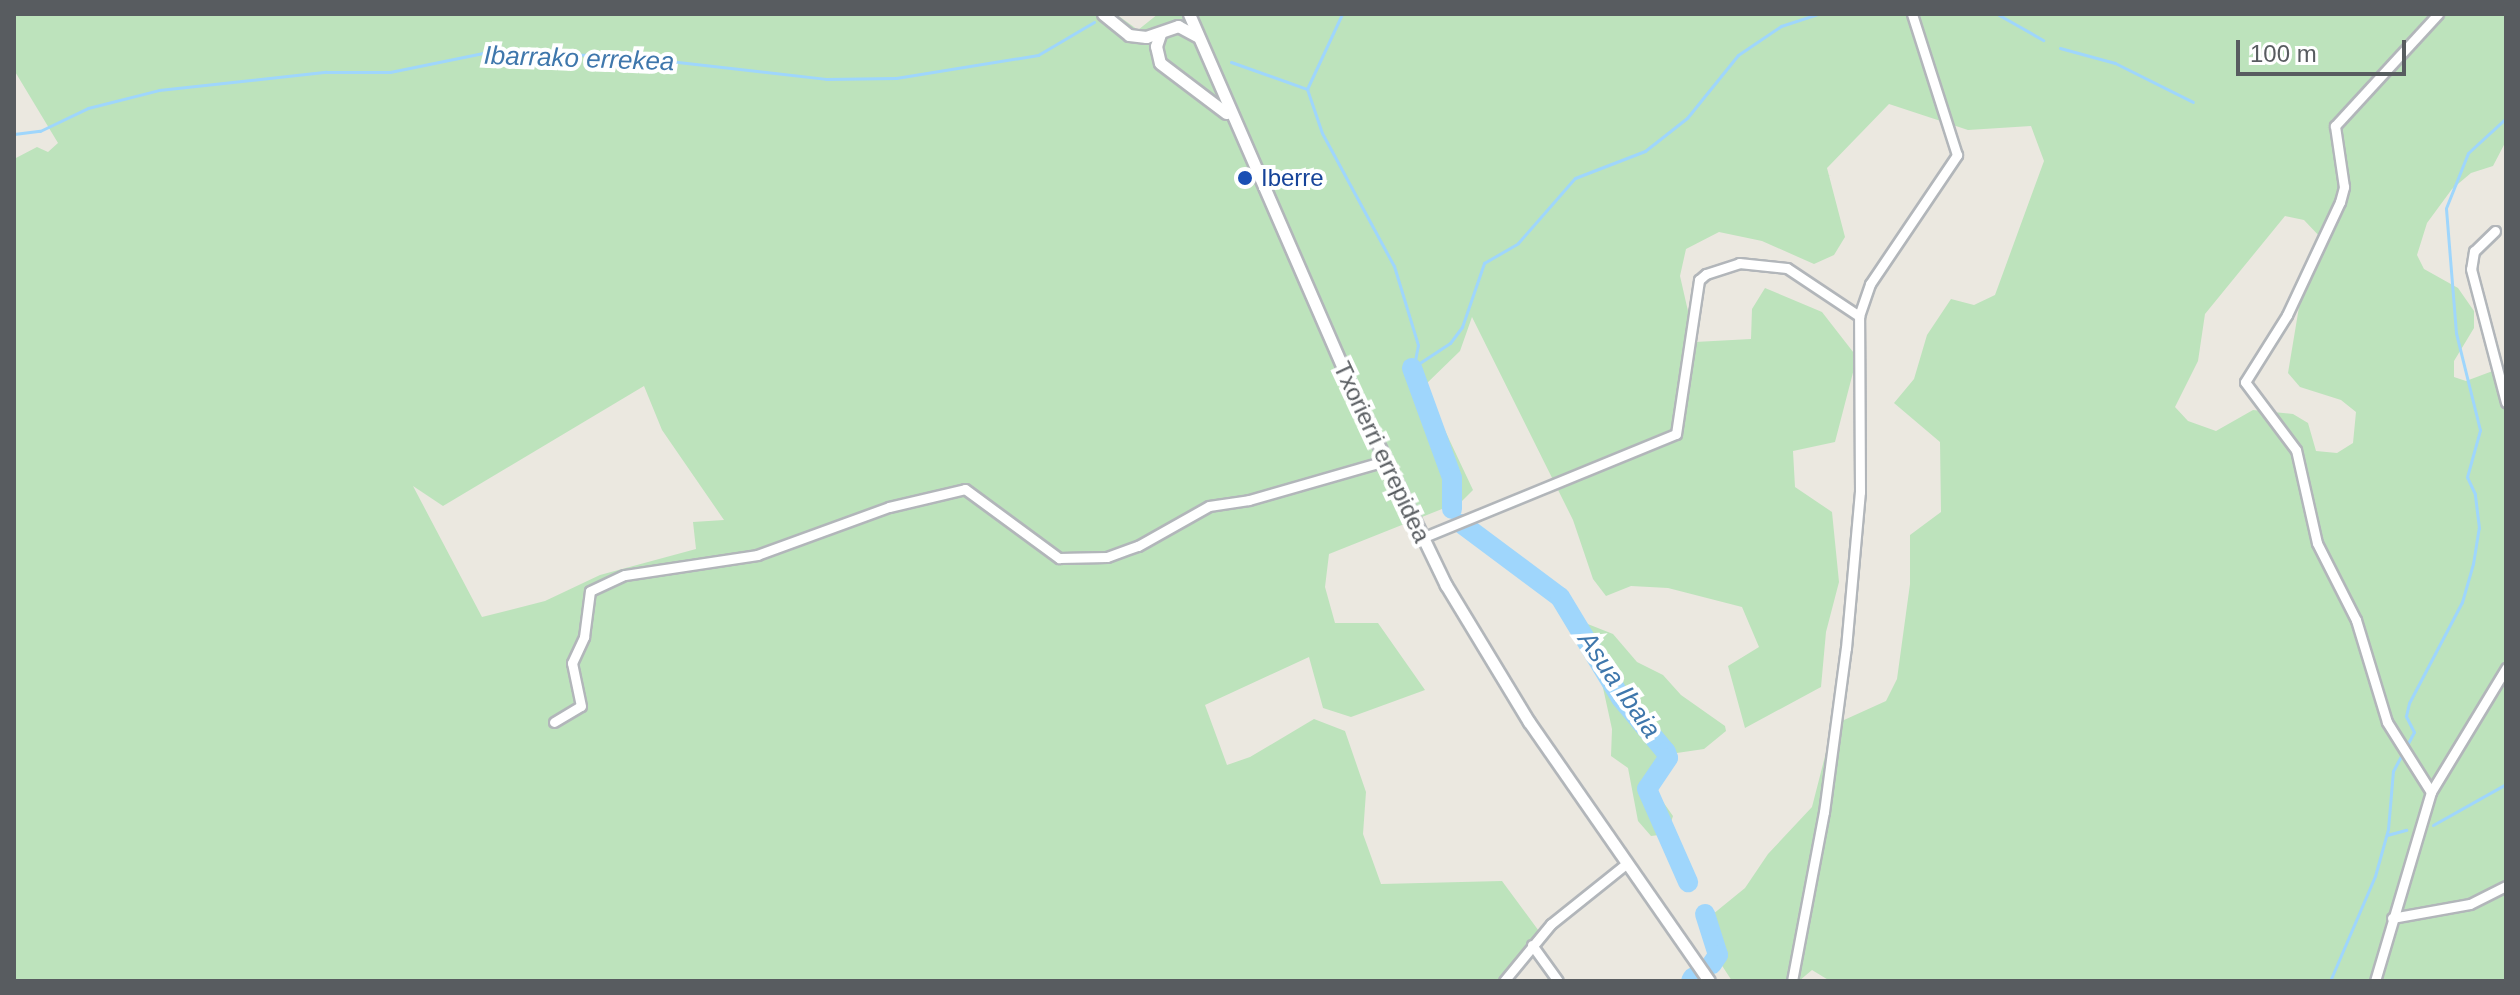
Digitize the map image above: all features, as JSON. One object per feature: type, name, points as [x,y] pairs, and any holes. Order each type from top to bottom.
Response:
[{"type":"street","points":[[1175,14],[1156,46],[1160,63],[1191,84],[1234,121]]},
{"type":"street","name":"Txorierri errepidea","points":[[1189,14],[1207,65],[1422,538],[1501,678],[1709,981]]},
{"type":"street","points":[[1792,981],[1824,812],[1846,648],[1860,492],[1859,316],[1870,284],[1957,155],[1912,14]]},
{"type":"street","points":[[2431,792],[2398,743],[2356,620],[2317,543],[2296,450],[2245,382],[2287,315],[2340,202],[2344,187],[2335,126],[2438,14]]},
{"type":"street","points":[[1106,18],[1129,35],[1186,28],[1199,38]]},
{"type":"street","points":[[1191,84],[1204,78],[1207,65]]},
{"type":"street","points":[[2495,231],[2474,251],[2471,269],[2506,402]]},
{"type":"street","points":[[1422,538],[1676,434],[1699,280],[1706,274],[1739,263],[1787,268],[1859,316]]},
{"type":"street","points":[[554,722],[581,706],[572,663],[584,637],[590,591],[625,575],[757,555],[889,507],[965,489],[1059,558],[1107,557],[1138,546],[1209,506],[1249,500],[1385,461]]},
{"type":"street","points":[[2375,981],[2431,792],[2506,668]]},
{"type":"street","points":[[1504,981],[1532,945],[1626,864]]},
{"type":"street","points":[[2392,918],[2470,904],[2506,886]]},
{"type":"street","points":[[1532,945],[1558,981]]},
{"type":"green space","points":[[14,14],[1116,14],[1138,30],[1158,14],[2506,14],[2506,141],[2493,166],[2471,173],[2452,189],[2427,223],[2417,255],[2424,269],[2458,288],[2474,311],[2474,328],[2454,361],[2454,377],[2466,381],[2506,366],[2506,981],[1830,981],[1812,970],[1799,981],[1732,981],[1719,961],[1707,919],[1745,888],[1768,854],[1812,807],[1833,725],[1886,701],[1897,679],[1910,584],[1910,535],[1941,512],[1940,442],[1894,403],[1914,379],[1927,335],[1951,299],[1974,305],[1995,295],[2044,161],[2031,126],[1968,130],[1889,104],[1827,168],[1845,237],[1834,255],[1814,264],[1762,241],[1719,232],[1686,249],[1680,276],[1695,342],[1751,339],[1752,309],[1765,288],[1822,312],[1857,357],[1835,442],[1793,451],[1795,487],[1832,512],[1839,582],[1826,632],[1821,687],[1745,728],[1728,666],[1759,647],[1742,607],[1668,588],[1631,586],[1606,596],[1593,579],[1573,520],[1472,317],[1460,351],[1424,386],[1473,490],[1454,509],[1442,509],[1329,554],[1325,587],[1335,623],[1378,623],[1425,690],[1351,717],[1323,708],[1309,657],[1205,705],[1227,765],[1250,757],[1314,719],[1345,731],[1366,792],[1363,834],[1381,884],[1502,881],[1544,938],[1513,981],[14,981],[14,159],[37,147],[48,152],[58,143],[14,70]],"holes":[[[2285,216],[2304,220],[2322,239],[2301,295],[2288,373],[2300,387],[2341,400],[2356,412],[2353,443],[2337,453],[2316,451],[2308,423],[2293,414],[2253,410],[2216,431],[2188,421],[2175,407],[2198,361],[2205,314]],[[644,386],[662,430],[724,520],[693,522],[696,549],[600,575],[545,601],[482,617],[413,486],[443,506]]]},
{"type":"green space","points":[[1570,617],[1613,634],[1637,662],[1663,675],[1681,695],[1725,726],[1726,731],[1704,749],[1670,754],[1669,764],[1651,785],[1673,816],[1667,834],[1651,836],[1638,821],[1628,768],[1611,756],[1612,729],[1600,674],[1577,642]]},
{"type":"waterway","points":[[1307,89],[1342,14]]},
{"type":"waterway","points":[[1412,368],[1450,343],[1462,327],[1484,263],[1518,243],[1575,178],[1645,151],[1687,118],[1738,55],[1781,26],[1819,14]]},
{"type":"waterway","points":[[1999,15],[2043,40]]},
{"type":"waterway","name":"Ibarrako errekea","points":[[14,134],[40,131],[88,108],[159,90],[326,72],[390,72],[488,52],[625,56],[826,79],[896,78],[1038,55],[1094,22]]},
{"type":"waterway","points":[[2060,48],[2115,63],[2193,102]]},
{"type":"waterway","name":"Ibarrako errekea","points":[[1231,62],[1307,89],[1322,133],[1394,266],[1418,345],[1414,366]]},
{"type":"waterway","points":[[2330,981],[2375,876],[2388,829],[2393,771],[2414,732],[2406,716],[2409,703],[2462,602],[2473,564],[2479,528],[2475,494],[2467,477],[2480,430],[2456,333],[2446,208],[2468,153],[2506,118]]},
{"type":"waterway","name":"Asua Ibaia","points":[[1412,368],[1452,478],[1452,509]]},
{"type":"waterway","name":"Asua Ibaia","points":[[1462,524],[1560,597],[1621,698],[1666,752],[1668,758],[1647,789],[1688,882]]},
{"type":"waterway","points":[[2433,825],[2506,784]]},
{"type":"waterway","points":[[2387,835],[2406,830]]},
{"type":"waterway","name":"Asua Ibaia","points":[[1705,914],[1718,955],[1712,964]]},
{"type":"waterway","name":"Asua Ibaia","points":[[1691,981],[1693,977]]},
{"type":"place","name":"Iberre","points":[[1245,178]]}]
